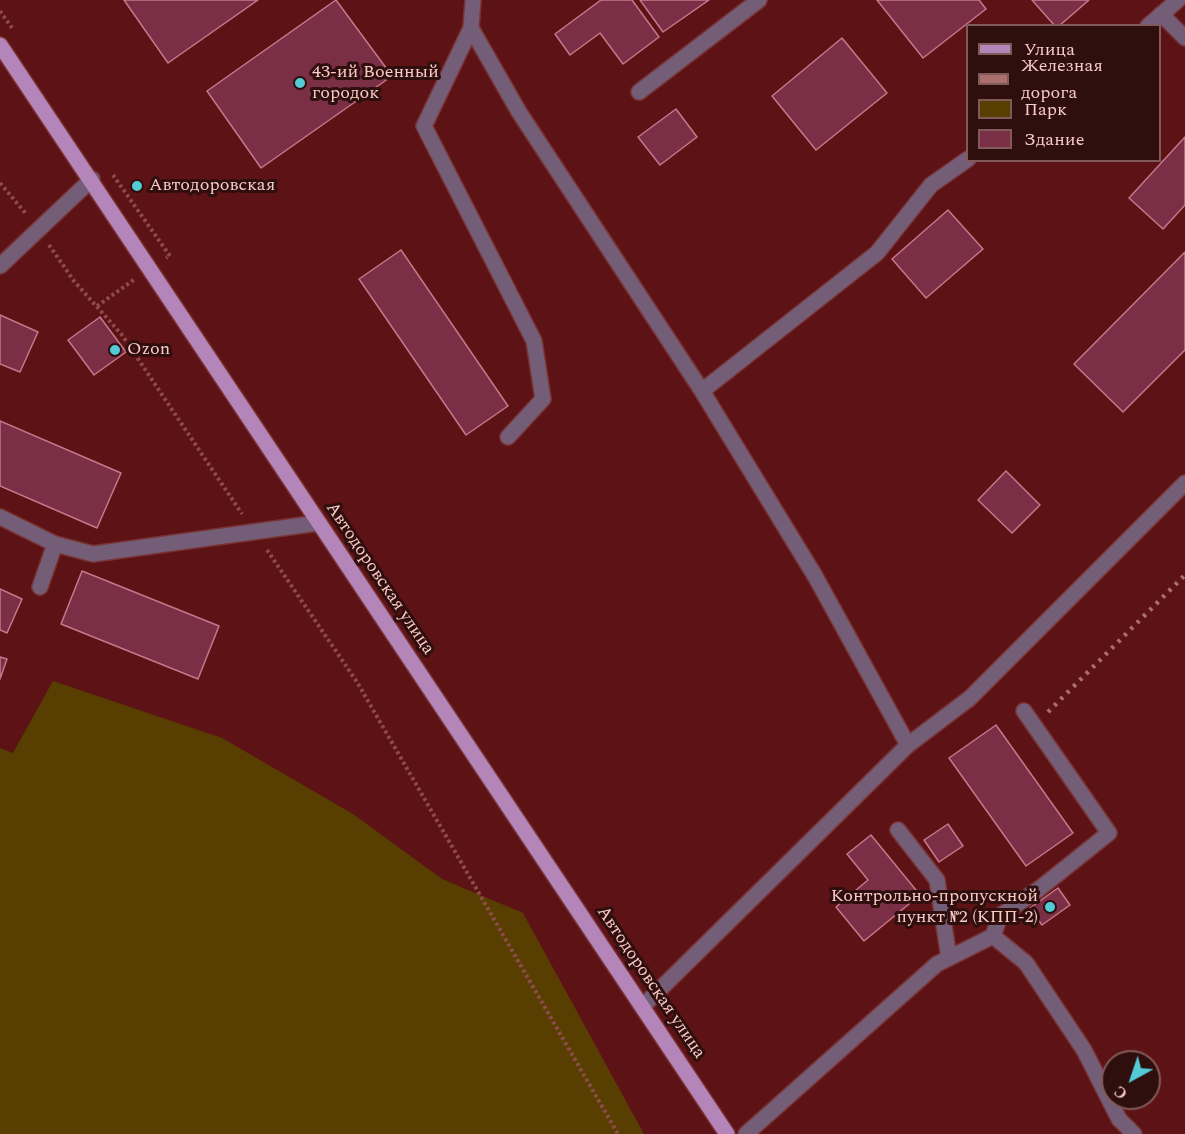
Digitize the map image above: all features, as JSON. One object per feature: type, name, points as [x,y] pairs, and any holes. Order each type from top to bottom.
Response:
[{"type":"main road","name":"Автодоровская улица","points":[[0,45],[92,179],[318,523],[727,1134]]},
{"type":"lane","points":[[473,0],[471,28],[424,126],[534,341],[543,399],[508,437]]},
{"type":"lane","points":[[639,92],[759,0]]},
{"type":"lane","points":[[1150,24],[1178,0]]},
{"type":"lane","points":[[1161,14],[1185,38]]},
{"type":"lane","points":[[471,28],[519,112],[702,391],[814,576],[908,745]]},
{"type":"lane","points":[[702,391],[877,253],[931,185],[966,160]]},
{"type":"lane","points":[[0,266],[92,179]]},
{"type":"lane","points":[[643,1006],[908,745],[970,698],[1185,483]]},
{"type":"lane","points":[[0,517],[56,544],[93,554],[318,523]]},
{"type":"lane","points":[[40,587],[56,544]]},
{"type":"lane","points":[[746,1134],[936,964],[993,936],[1000,916],[1039,889],[1109,833],[1024,711]]},
{"type":"lane","points":[[898,830],[938,880],[949,958]]},
{"type":"lane","points":[[993,936],[1026,963],[1084,1050],[1119,1119],[1134,1134]]},
{"type":"path","points":[[0,183],[38,230],[74,281],[122,335],[357,681],[618,1134]]},
{"type":"green space","points":[[53,681],[222,738],[353,814],[442,879],[523,913],[644,1134],[0,1134],[0,748],[13,753]]},
{"type":"building","points":[[124,0],[258,0],[168,63]]},
{"type":"building","name":"43-ий Военный городок","points":[[336,0],[392,76],[261,168],[207,91]]},
{"type":"building","points":[[601,0],[632,0],[659,37],[623,64],[600,33],[570,55],[555,34]]},
{"type":"building","points":[[640,0],[709,0],[663,32]]},
{"type":"building","points":[[877,0],[979,0],[986,9],[923,58]]},
{"type":"building","points":[[1032,0],[1089,0],[1061,24],[1053,24]]},
{"type":"building","points":[[842,38],[887,93],[816,150],[772,96]]},
{"type":"building","points":[[676,109],[697,137],[660,165],[638,137]]},
{"type":"building","points":[[1185,137],[1185,205],[1163,229],[1129,198]]},
{"type":"building","points":[[948,210],[983,249],[926,298],[892,259]]},
{"type":"building","points":[[401,250],[508,406],[466,435],[359,279]]},
{"type":"building","points":[[1185,252],[1185,350],[1123,412],[1074,364]]},
{"type":"building","points":[[0,315],[38,332],[20,372],[0,364]]},
{"type":"building","points":[[100,317],[126,352],[94,375],[68,340]]},
{"type":"building","points":[[0,421],[121,473],[97,528],[0,486]]},
{"type":"building","points":[[1006,471],[1040,505],[1012,533],[978,500]]},
{"type":"building","points":[[82,571],[219,626],[198,679],[61,624]]},
{"type":"building","points":[[0,589],[22,599],[7,633],[0,630]]},
{"type":"building","points":[[0,657],[7,659],[0,679]]},
{"type":"building","points":[[996,725],[1073,833],[1026,866],[949,758]]},
{"type":"building","points":[[948,824],[963,846],[939,862],[924,840]]},
{"type":"building","points":[[871,835],[920,895],[864,941],[836,907],[868,880],[847,854]]},
{"type":"building","name":"Контрольно-пропускной пункт №2 (КПП-2)","points":[[1058,888],[1070,905],[1042,925],[1030,908]]},
{"type":"railway","points":[[1048,712],[1185,575]]},
{"type":"place","name":"43-ий Военный городок","points":[[300,83]]},
{"type":"place","name":"Автодоровская","points":[[137,186]]},
{"type":"place","name":"Ozon","points":[[115,350]]},
{"type":"place","name":"Контрольно-пропускной пункт №2 (КПП-2)","points":[[1050,907]]}]
